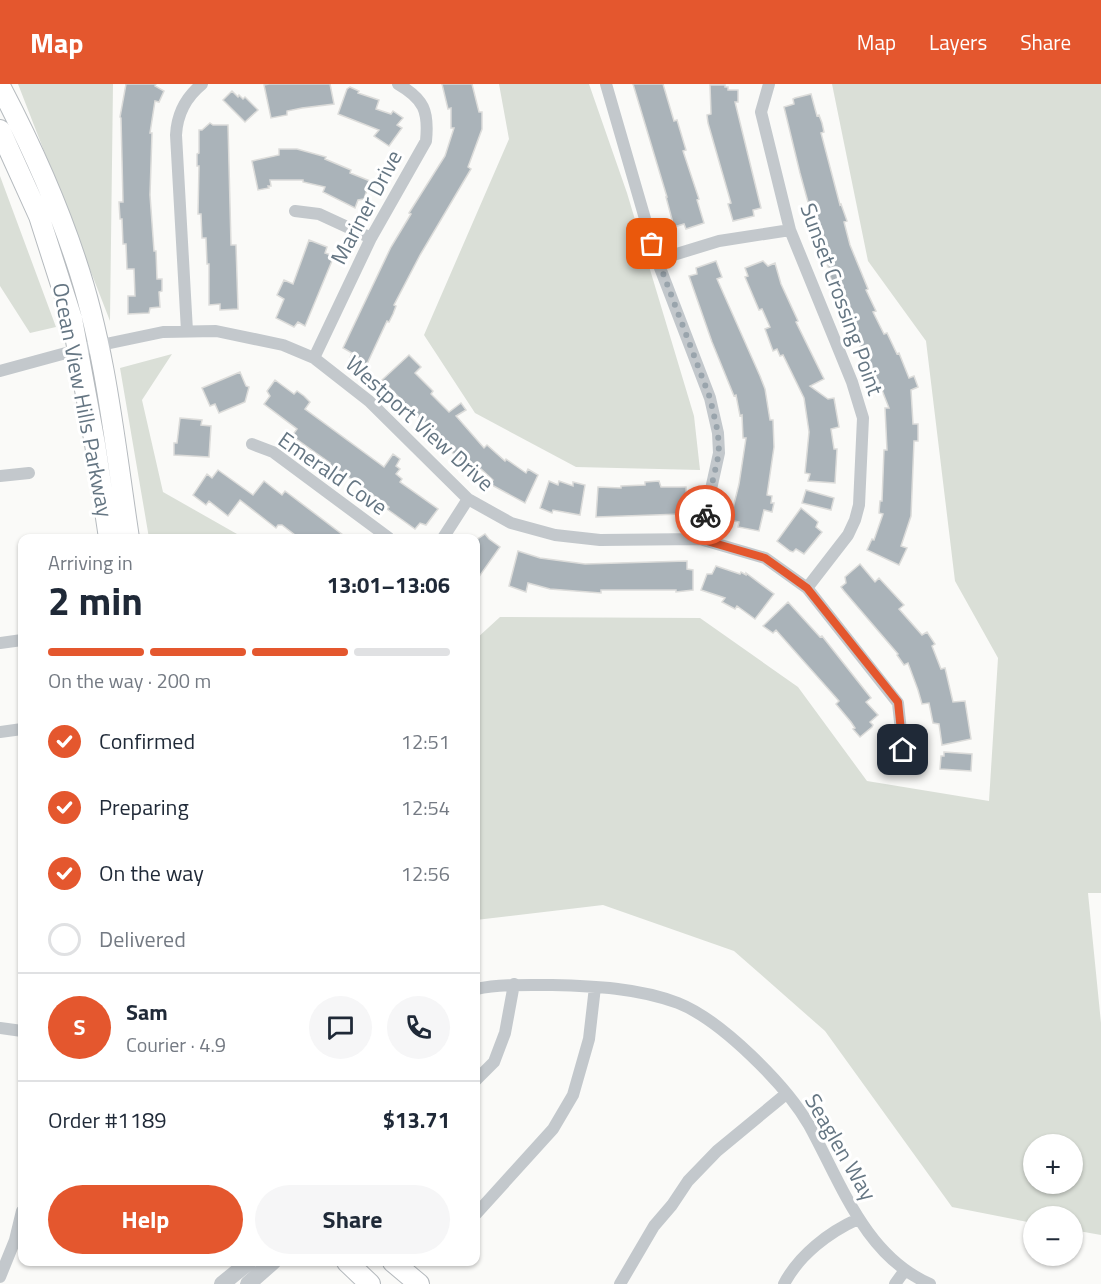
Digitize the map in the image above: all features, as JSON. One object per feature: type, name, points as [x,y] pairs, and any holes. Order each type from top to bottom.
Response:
[{"type":"main road","name":"Ocean View Hills Parkway","points":[[0,86],[50,189],[77,263],[89,348],[128,534]]},
{"type":"main road","name":"Ocean View Hills Parkway","points":[[0,130],[42,226],[72,319],[89,348],[95,444],[108,534]]},
{"type":"main road","points":[[351,1266],[370,1284]]},
{"type":"main road","points":[[398,1266],[418,1284]]},
{"type":"street","points":[[187,331],[176,135],[177,122],[184,106],[193,92],[202,84]]},
{"type":"street","name":"Mariner Drive","points":[[314,358],[370,238],[426,141],[428,127],[422,104],[415,95],[398,84]]},
{"type":"street","points":[[606,84],[657,260],[710,398],[718,433],[719,453],[700,539]]},
{"type":"street","name":"Sunset Crossing Point","points":[[769,84],[761,112],[790,230],[852,382],[863,418],[859,505],[855,520],[848,535],[807,588]]},
{"type":"street","points":[[295,211],[319,214],[370,238]]},
{"type":"street","points":[[657,260],[719,241],[790,230]]},
{"type":"street","name":"Westport View Drive","points":[[0,371],[163,332],[187,331],[216,331],[246,336],[283,345],[314,358],[369,400],[468,499],[511,523],[567,537],[616,541],[700,539],[765,558],[807,588],[898,702],[903,750]]},
{"type":"street","name":"Emerald Cove","points":[[252,444],[273,452],[384,534]]},
{"type":"street","points":[[0,476],[29,473]]},
{"type":"street","points":[[446,534],[468,499]]},
{"type":"street","points":[[0,643],[18,641]]},
{"type":"street","points":[[0,732],[18,730]]},
{"type":"street","points":[[480,1076],[494,1062],[505,1033],[514,984]]},
{"type":"street","name":"Seaglen Way","points":[[480,988],[514,984],[595,987],[638,992],[678,1003],[708,1020],[736,1042],[786,1094],[807,1122],[858,1219],[880,1247],[905,1270],[930,1284]]},
{"type":"street","points":[[480,1210],[553,1129],[573,1095],[589,1039],[595,987]]},
{"type":"street","points":[[0,1028],[18,1030]]},
{"type":"street","points":[[620,1284],[654,1226],[688,1181],[717,1151],[786,1094]]},
{"type":"street","points":[[784,1284],[789,1274],[819,1242],[834,1230],[858,1219]]},
{"type":"street","points":[[0,1277],[18,1236]]},
{"type":"street","points":[[222,1284],[244,1266]]},
{"type":"street","points":[[248,1284],[268,1266]]},
{"type":"street","points":[[895,1284],[905,1270]]},
{"type":"shaded area","points":[[18,84],[113,84],[110,321]]},
{"type":"shaded area","points":[[499,84],[589,84],[627,193],[694,416],[700,470],[576,467],[475,413],[424,335],[509,139]]},
{"type":"shaded area","points":[[832,84],[1101,84],[1101,893],[1088,893],[1101,1023],[1101,1235],[1083,1232],[1083,1206],[1023,1206],[1023,1221],[952,1207],[825,1031],[734,951],[603,905],[480,920],[480,635],[500,617],[700,618],[798,687],[867,781],[989,801],[998,658],[955,581],[926,341],[868,261]]},
{"type":"shaded area","points":[[0,176],[56,327],[30,333],[0,286]]},
{"type":"shaded area","points":[[172,354],[142,400],[163,492],[237,534],[148,534],[120,368]]},
{"type":"building","points":[[126,84],[156,84],[155,86],[164,91],[159,102],[155,101],[150,133],[152,133],[150,195],[154,251],[156,251],[157,279],[162,279],[162,291],[159,292],[160,307],[150,308],[149,313],[128,314],[128,296],[135,296],[134,269],[127,269],[126,244],[123,244],[119,202],[123,202],[120,117]]},
{"type":"building","points":[[330,84],[334,104],[287,111],[287,115],[271,118],[264,85]]},
{"type":"building","points":[[442,84],[472,84],[479,112],[482,112],[482,129],[468,167],[471,169],[420,255],[366,366],[350,358],[352,353],[343,348],[391,247],[411,214],[409,213],[445,156],[454,128],[451,128],[451,108],[448,109]]},
{"type":"building","points":[[633,84],[663,84],[686,150],[683,151],[699,199],[697,200],[704,223],[686,229],[684,224],[674,227]]},
{"type":"building","points":[[710,85],[725,85],[728,90],[738,90],[738,102],[735,102],[761,208],[753,210],[754,216],[733,221],[728,204],[731,203],[708,123],[707,115],[711,114]]},
{"type":"building","points":[[350,87],[359,91],[358,93],[379,100],[376,109],[391,114],[393,111],[403,118],[397,125],[402,128],[389,146],[374,136],[379,130],[338,114],[347,89]]},
{"type":"building","points":[[232,91],[238,97],[239,95],[243,99],[245,97],[258,110],[245,122],[223,100]]},
{"type":"building","points":[[811,94],[817,116],[819,115],[822,123],[824,132],[821,133],[840,205],[847,221],[844,222],[850,245],[876,311],[873,312],[884,334],[887,333],[897,354],[899,353],[909,378],[914,376],[918,387],[911,390],[913,424],[918,424],[918,441],[914,441],[911,516],[901,546],[907,548],[899,565],[867,550],[872,539],[874,540],[883,514],[879,513],[880,501],[882,501],[884,450],[887,450],[885,408],[889,408],[828,272],[830,271],[822,253],[784,107],[794,104],[793,99],[795,98]]},
{"type":"building","points":[[210,123],[228,125],[231,245],[236,245],[238,309],[220,310],[220,304],[209,305],[209,264],[207,264],[206,238],[202,238],[201,214],[198,214],[197,154],[199,153],[199,130]]},
{"type":"building","points":[[279,149],[297,149],[326,157],[325,159],[351,170],[350,173],[370,181],[364,199],[358,200],[355,208],[323,192],[325,187],[303,182],[303,180],[270,180],[269,188],[258,190],[252,161],[279,155]]},
{"type":"building","points":[[309,240],[327,247],[325,253],[334,256],[305,326],[298,322],[294,327],[276,318],[284,299],[277,295],[284,280],[293,284]]},
{"type":"building","points":[[716,261],[722,277],[717,279],[760,376],[765,389],[770,420],[773,420],[774,447],[767,495],[772,496],[771,503],[774,503],[772,512],[764,510],[759,531],[738,527],[739,522],[730,520],[739,484],[746,438],[743,438],[742,415],[740,416],[736,395],[734,396],[712,342],[689,276],[697,274],[696,268]]},
{"type":"building","points":[[763,261],[768,266],[775,263],[781,284],[798,321],[796,322],[824,379],[810,386],[828,399],[834,398],[839,427],[831,429],[834,449],[837,449],[835,483],[808,481],[810,474],[805,473],[809,432],[804,398],[783,355],[780,356],[777,349],[773,351],[765,329],[770,327],[762,309],[759,310],[745,277],[748,276],[745,268]]},
{"type":"building","points":[[409,355],[421,367],[415,373],[449,412],[461,403],[466,410],[456,416],[484,448],[487,445],[505,461],[506,459],[526,473],[528,469],[538,475],[525,503],[490,484],[493,480],[481,469],[475,476],[382,380]]},
{"type":"building","points":[[240,372],[246,386],[249,387],[245,402],[219,413],[215,404],[210,406],[202,388]]},
{"type":"building","points":[[275,380],[294,394],[297,391],[304,396],[310,402],[305,409],[384,467],[393,454],[400,459],[396,466],[400,469],[396,474],[402,479],[400,482],[438,509],[426,525],[420,523],[415,529],[387,509],[389,507],[292,436],[297,429],[264,404],[270,396],[267,391]]},
{"type":"building","points":[[180,418],[202,420],[201,425],[211,426],[209,457],[174,455],[174,443],[177,443]]},
{"type":"building","points":[[218,470],[253,495],[264,481],[282,495],[285,491],[342,534],[294,534],[282,525],[276,528],[240,500],[228,516],[209,501],[206,505],[193,495],[207,474],[212,478]]},
{"type":"building","points":[[549,481],[558,485],[559,481],[573,486],[573,482],[585,485],[580,515],[553,510],[552,513],[540,508]]},
{"type":"building","points":[[659,481],[661,487],[686,487],[687,503],[681,505],[682,514],[596,517],[598,487],[621,488],[621,486],[645,485],[645,482]]},
{"type":"building","points":[[806,490],[834,498],[831,510],[802,503]]},
{"type":"building","points":[[801,508],[818,522],[816,527],[822,532],[804,554],[796,549],[793,552],[790,551],[777,541]]},
{"type":"building","points":[[485,534],[500,547],[480,575],[480,537]]},
{"type":"building","points":[[518,551],[540,558],[585,564],[687,561],[687,569],[693,570],[693,590],[676,592],[676,590],[601,590],[601,593],[550,589],[528,583],[526,592],[509,586]]},
{"type":"building","points":[[860,564],[875,582],[879,578],[904,605],[899,609],[922,635],[927,632],[935,644],[932,646],[941,669],[945,668],[953,702],[965,701],[971,739],[942,745],[939,724],[933,723],[929,703],[922,704],[908,663],[904,665],[898,654],[841,587],[846,583],[845,577]]},
{"type":"building","points":[[716,566],[740,574],[741,572],[746,575],[746,573],[774,594],[755,619],[737,606],[735,609],[722,602],[725,598],[701,590],[707,574],[712,574]]},
{"type":"building","points":[[788,602],[820,637],[822,636],[871,698],[866,702],[878,715],[870,722],[872,727],[860,737],[836,704],[839,701],[776,630],[773,633],[763,626]]},
{"type":"building","points":[[944,752],[972,754],[971,771],[940,769],[941,756],[944,756]]},
{"type":"way so far","points":[[652,244],[710,398],[718,433],[719,453],[705,515]]},
{"type":"route","points":[[705,515],[700,539],[765,558],[807,588],[898,702],[903,750]]}]
